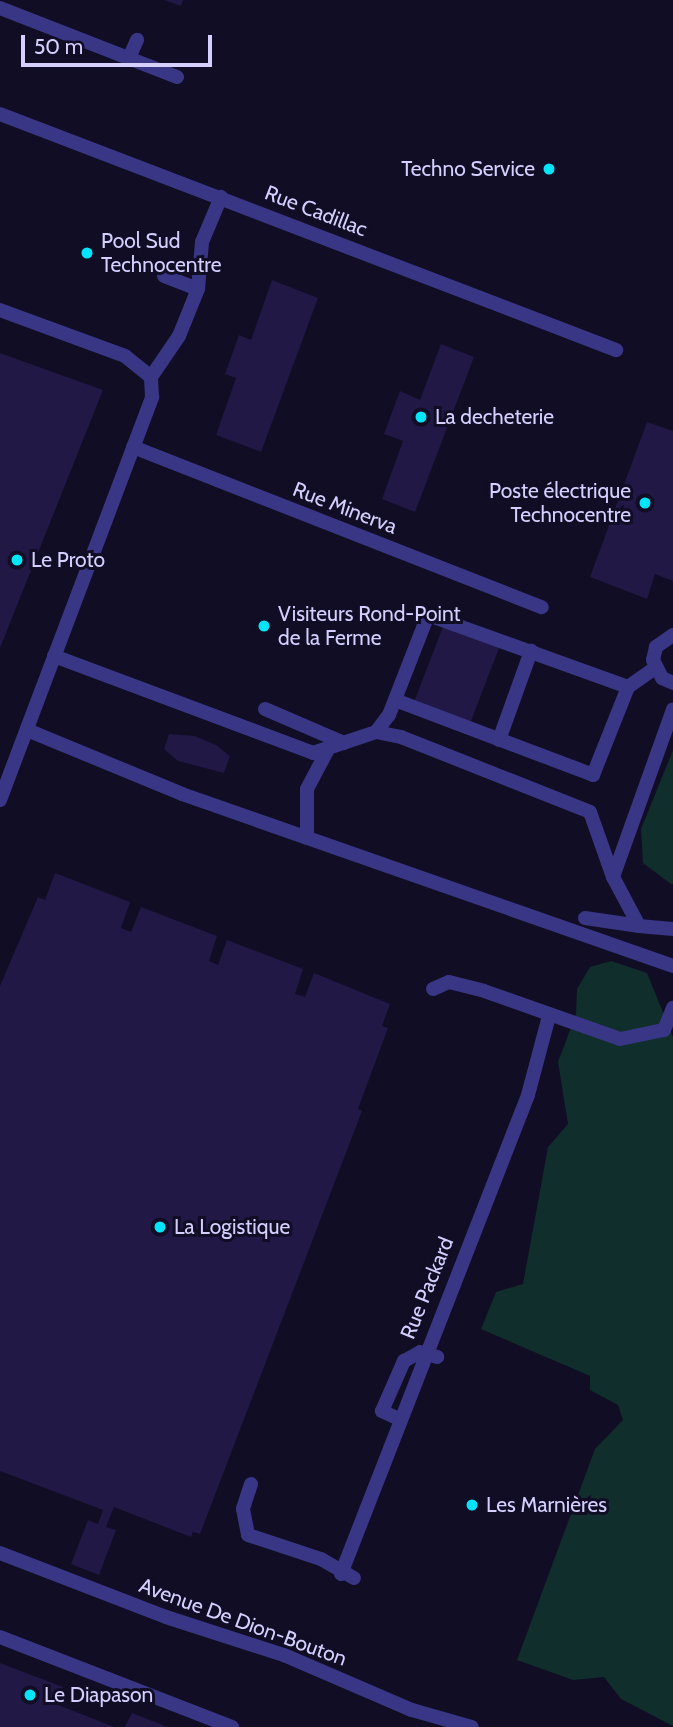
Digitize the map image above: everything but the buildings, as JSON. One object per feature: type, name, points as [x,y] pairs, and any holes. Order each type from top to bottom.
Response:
[{"type":"lane","points":[[0,8],[177,77]]},
{"type":"lane","points":[[129,58],[137,40]]},
{"type":"lane","name":"Rue Cadillac","points":[[0,114],[616,350]]},
{"type":"lane","points":[[0,800],[152,397],[151,377],[180,336],[198,289],[202,242],[221,197]]},
{"type":"lane","points":[[164,276],[198,289]]},
{"type":"lane","points":[[0,310],[125,356],[151,377]]},
{"type":"lane","name":"Rue Minerva","points":[[132,447],[542,607]]},
{"type":"lane","points":[[376,732],[395,700],[428,615],[628,687]]},
{"type":"lane","points":[[655,668],[656,647],[673,635]]},
{"type":"lane","points":[[499,740],[531,651]]},
{"type":"lane","points":[[54,656],[313,753],[327,751],[376,732],[401,737],[590,813],[613,877],[639,926]]},
{"type":"lane","points":[[655,668],[673,683]]},
{"type":"lane","points":[[395,700],[593,775],[628,687],[655,668]]},
{"type":"lane","points":[[265,709],[344,743]]},
{"type":"lane","points":[[613,877],[673,709]]},
{"type":"lane","points":[[27,730],[182,794],[673,965]]},
{"type":"lane","points":[[307,838],[307,789],[327,751]]},
{"type":"lane","points":[[585,918],[673,929]]},
{"type":"lane","points":[[433,989],[449,982],[620,1039],[664,1030],[673,1008]]},
{"type":"lane","name":"Rue Packard","points":[[250,1484],[243,1509],[248,1535],[321,1559],[347,1576],[399,1419],[430,1355],[527,1095],[549,1016]]},
{"type":"lane","points":[[399,1419],[380,1412],[404,1361],[430,1355]]},
{"type":"lane","name":"Avenue De Dion-Bouton","points":[[0,1553],[166,1617],[284,1655],[412,1710],[472,1727]]},
{"type":"lane","points":[[0,1637],[232,1727]]},
{"type":"green space","points":[[673,750],[671,884],[643,863],[641,829]]},
{"type":"green space","points":[[611,961],[647,973],[673,1037],[673,1726],[621,1699],[604,1677],[573,1680],[517,1660],[595,1449],[623,1420],[618,1405],[590,1390],[590,1376],[481,1329],[496,1292],[523,1284],[548,1147],[568,1124],[558,1062],[576,1014],[577,989],[590,967]]},
{"type":"place","name":"Techno Service","points":[[549,169]]},
{"type":"place","name":"Pool Sud Technocentre","points":[[87,253]]},
{"type":"place","name":"La decheterie","points":[[421,417]]},
{"type":"place","name":"Poste électrique Technocentre","points":[[645,503]]},
{"type":"place","name":"Le Proto","points":[[17,560]]},
{"type":"place","name":"Visiteurs Rond-Point de la Ferme","points":[[264,626]]},
{"type":"place","name":"La Logistique","points":[[160,1227]]},
{"type":"place","name":"Les Marnières","points":[[472,1505]]},
{"type":"place","name":"Le Diapason","points":[[30,1695]]}]
